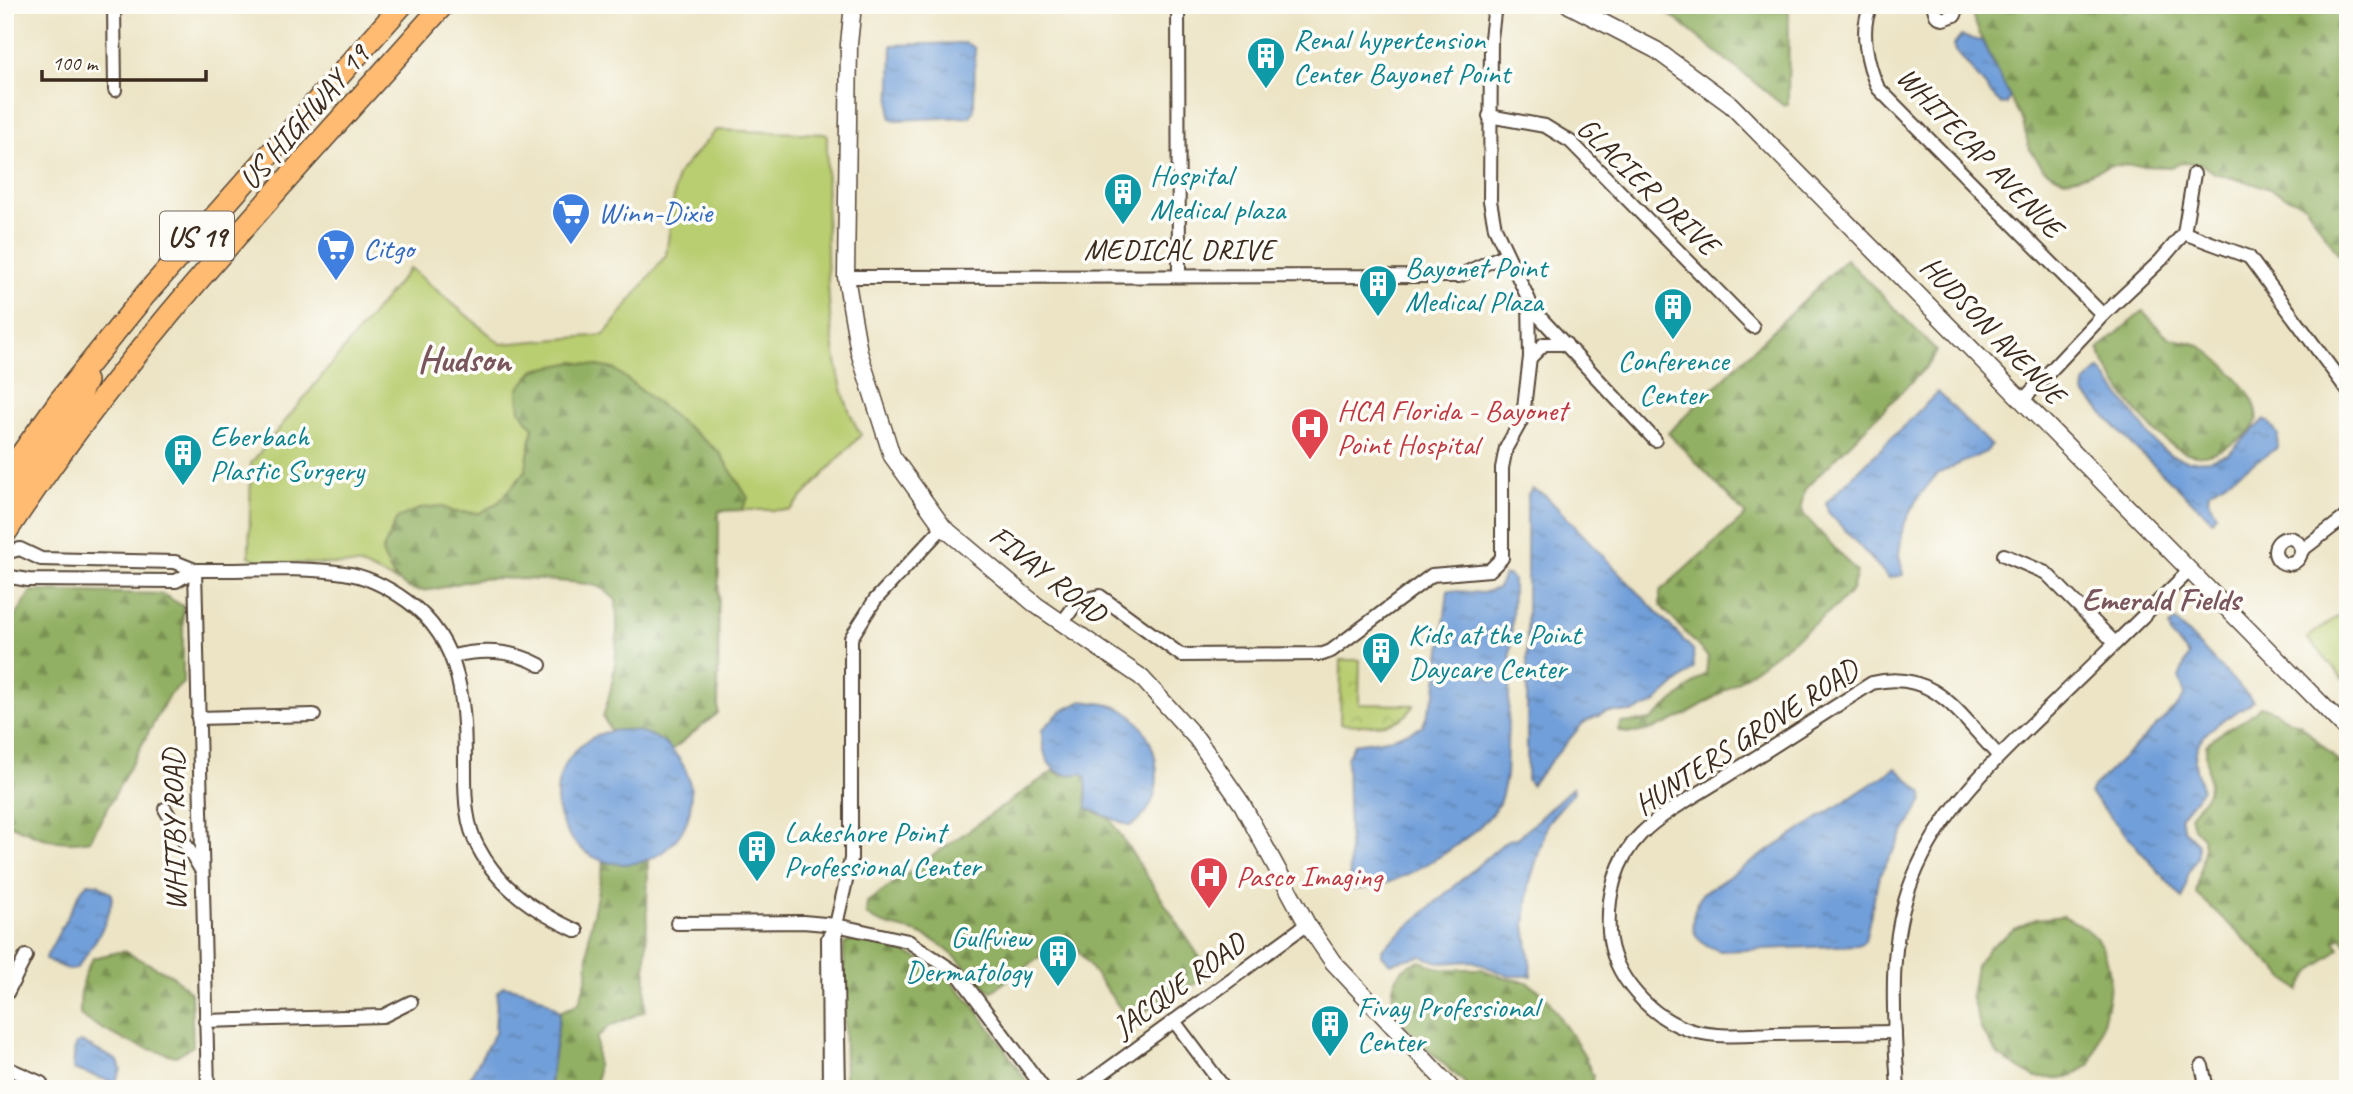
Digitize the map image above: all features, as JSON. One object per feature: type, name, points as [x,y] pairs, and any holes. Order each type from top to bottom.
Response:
[{"type":"highway","name":"US HIGHWAY 19","points":[[5,477],[99,350],[402,5]]},
{"type":"highway","name":"US HIGHWAY 19","points":[[5,534],[75,435],[153,333],[443,5]]},
{"type":"highway","points":[[5,507],[72,411],[99,350]]},
{"type":"street","points":[[114,5],[115,90]]},
{"type":"street","name":"FIVAY ROAD","points":[[853,5],[849,44],[846,277],[859,352],[892,456],[943,527],[1062,623],[1141,677],[1197,739],[1242,804],[1307,924],[1333,962],[1452,1089]]},
{"type":"street","points":[[1178,5],[1179,275]]},
{"type":"street","points":[[1495,5],[1489,116],[1490,201],[1495,228],[1536,313],[1655,440]]},
{"type":"street","name":"HUDSON AVENUE","points":[[1569,5],[1656,50],[1731,105],[2023,400],[2188,572],[2348,731]]},
{"type":"street","name":"WHITECAP AVENUE","points":[[1872,5],[1867,19],[1867,51],[1870,70],[1878,88],[2103,315]]},
{"type":"street","points":[[1933,5],[1936,15],[1943,19],[1955,15],[1958,5]]},
{"type":"street","name":"GLACIER DRIVE","points":[[1489,116],[1545,126],[1571,142],[1753,327]]},
{"type":"street","points":[[2023,400],[2103,315],[2161,260],[2184,233],[2194,174]]},
{"type":"street","points":[[2184,233],[2249,257],[2348,391]]},
{"type":"street","name":"MEDICAL DRIVE","points":[[846,277],[1459,276],[1506,254]]},
{"type":"street","points":[[1062,623],[1079,601],[1100,596],[1181,655],[1323,654],[1331,651],[1432,575],[1490,570],[1502,558],[1503,459],[1510,439],[1521,421],[1530,357],[1529,300]]},
{"type":"street","points":[[1530,357],[1544,344],[1566,344]]},
{"type":"street","points":[[2301,551],[2348,515]]},
{"type":"street","points":[[839,1089],[836,925],[851,859],[851,638],[874,600],[943,527]]},
{"type":"street","points":[[5,553],[20,549],[41,559],[175,562],[195,570],[346,573],[388,587],[426,615],[453,656],[464,706],[465,803],[477,846],[506,886],[540,914],[577,931]]},
{"type":"street","points":[[2004,555],[2046,573],[2115,643]]},
{"type":"street","points":[[5,576],[28,580],[176,581],[195,570]]},
{"type":"street","name":"WHITBY ROAD","points":[[195,570],[208,1089]]},
{"type":"street","points":[[1898,1089],[1895,1032],[1896,957],[1912,880],[1937,829],[1960,797],[1999,756],[2188,572]]},
{"type":"street","points":[[453,656],[472,652],[515,654],[540,665]]},
{"type":"street","name":"HUNTERS GROVE ROAD","points":[[1895,1032],[1721,1036],[1692,1031],[1659,1015],[1633,990],[1618,966],[1609,929],[1608,910],[1613,881],[1625,856],[1641,834],[1675,809],[1872,683],[1893,678],[1915,680],[1935,690],[1999,756]]},
{"type":"street","points":[[198,718],[314,715]]},
{"type":"street","points":[[165,809],[201,870]]},
{"type":"street","points":[[677,923],[803,922],[836,925],[908,941],[958,974],[1044,1089]]},
{"type":"street","name":"JACQUE ROAD","points":[[1081,1089],[1307,924]]},
{"type":"street","points":[[829,1089],[828,938],[836,925]]},
{"type":"street","points":[[5,997],[26,956]]},
{"type":"street","points":[[205,1021],[383,1016],[411,1002]]},
{"type":"street","points":[[1174,1021],[1225,1089]]},
{"type":"street","points":[[2202,1066],[2207,1089]]},
{"type":"street","points":[[5,1067],[41,1083]]},
{"type":"green space","points":[[1652,5],[1789,5],[1788,104],[1784,106],[1669,14]]},
{"type":"green space","points":[[1974,5],[2348,5],[2348,268],[2305,205],[2265,187],[2214,173],[2201,164],[2182,163],[2170,167],[2111,165],[2064,180],[2044,169],[2029,148],[2023,122],[1988,54],[1972,15]]},
{"type":"green space","points":[[716,130],[827,134],[828,289],[832,332],[847,406],[861,435],[790,510],[742,510],[747,498],[719,452],[671,416],[520,410],[533,428],[526,472],[499,502],[480,513],[454,512],[440,506],[389,569],[396,581],[361,565],[259,562],[249,556],[251,463],[410,268],[501,344],[604,335],[666,255],[677,175]]},
{"type":"green space","points":[[1846,259],[1937,351],[1931,362],[1805,489],[1801,506],[1804,515],[1857,572],[1852,590],[1838,605],[1763,663],[1697,708],[1665,724],[1638,732],[1618,730],[1621,723],[1651,720],[1706,673],[1708,657],[1660,605],[1660,591],[1746,515],[1668,433]]},
{"type":"green space","points":[[2143,311],[2169,337],[2196,344],[2207,350],[2227,367],[2244,387],[2254,403],[2257,419],[2254,426],[2240,439],[2203,455],[2181,450],[2151,428],[2125,396],[2098,349]]},
{"type":"green space","points":[[574,362],[614,369],[719,452],[748,498],[742,510],[719,511],[718,713],[672,750],[643,734],[611,731],[603,717],[614,673],[617,630],[616,600],[599,587],[541,580],[480,579],[422,591],[400,583],[382,552],[397,518],[422,508],[440,506],[454,512],[480,513],[499,502],[525,472],[533,428],[520,410],[518,389],[535,370]]},
{"type":"green space","points":[[31,591],[162,594],[183,606],[183,683],[169,695],[90,840],[57,841],[36,836],[5,822],[5,634]]},
{"type":"green space","points":[[2348,609],[2348,684],[2307,638]]},
{"type":"green space","points":[[1341,660],[1360,660],[1359,704],[1414,705],[1408,713],[1392,723],[1340,724]]},
{"type":"green space","points":[[2260,706],[2300,724],[2348,771],[2348,940],[2345,943],[2341,937],[2335,941],[2339,948],[2312,971],[2299,991],[2196,893],[2204,850],[2203,837],[2193,828],[2190,815],[2208,792],[2206,745],[2247,718]]},
{"type":"green space","points":[[1053,771],[1062,775],[1082,773],[1086,777],[1087,808],[1110,819],[1209,972],[1203,981],[1163,997],[1131,1023],[1068,937],[991,992],[959,960],[933,940],[866,915],[867,902]]},
{"type":"green space","points":[[648,860],[645,1011],[608,1027],[597,1038],[597,1089],[549,1089],[560,1012],[579,1003],[587,977],[589,934],[604,861],[626,864]]},
{"type":"green space","points":[[2064,916],[2093,934],[2104,952],[2109,967],[2108,1000],[2091,1064],[2068,1078],[2036,1078],[1999,1056],[1982,1031],[1971,996],[1976,966],[1988,949],[2014,929],[2036,919]]},
{"type":"green space","points":[[853,940],[887,946],[916,957],[940,972],[960,990],[978,1012],[1032,1089],[845,1089],[844,944]]},
{"type":"green space","points":[[123,951],[172,975],[191,993],[193,1046],[176,1056],[162,1053],[114,1035],[80,1015],[82,985],[93,958]]},
{"type":"green space","points":[[1421,961],[1440,969],[1481,969],[1504,978],[1527,982],[1544,994],[1583,1053],[1593,1076],[1590,1089],[1471,1089],[1416,1038],[1396,1011],[1392,993],[1398,976],[1411,964]]},
{"type":"water","points":[[1961,36],[1982,41],[2010,97],[2007,104],[2001,105],[1956,51],[1954,45]]},
{"type":"water","points":[[966,43],[975,48],[974,110],[970,117],[894,120],[890,117],[892,45]]},
{"type":"water","points":[[2100,369],[2156,444],[2170,455],[2188,461],[2209,460],[2228,454],[2264,420],[2269,422],[2278,435],[2277,448],[2209,492],[2208,498],[2216,514],[2212,520],[2132,445],[2084,393],[2084,383]]},
{"type":"water","points":[[1938,392],[1991,446],[1986,452],[1937,474],[1917,499],[1903,526],[1899,554],[1903,575],[1889,578],[1828,512],[1826,503]]},
{"type":"water","points":[[1532,489],[1546,496],[1693,650],[1694,668],[1654,704],[1633,712],[1606,712],[1583,723],[1531,785],[1527,779],[1527,496]]},
{"type":"water","points":[[1504,575],[1509,575],[1513,580],[1513,592],[1506,776],[1499,804],[1471,834],[1431,862],[1389,882],[1353,889],[1350,885],[1347,758],[1354,744],[1393,738],[1422,727],[1436,691],[1448,590],[1482,593],[1498,588]]},
{"type":"water","points":[[2176,621],[2253,701],[2207,733],[2196,751],[2195,763],[2202,790],[2180,817],[2184,830],[2198,844],[2198,856],[2188,875],[2183,899],[2090,794],[2093,787],[2178,705],[2185,695],[2179,677],[2189,655],[2171,635],[2169,626]]},
{"type":"water","points":[[1082,701],[1110,705],[1125,711],[1138,722],[1154,752],[1157,769],[1152,802],[1143,816],[1130,826],[1087,808],[1086,777],[1082,773],[1071,775],[1055,770],[1046,758],[1042,730],[1060,712]]},
{"type":"water","points":[[624,730],[650,735],[671,750],[686,771],[691,797],[686,823],[671,844],[650,859],[624,864],[598,859],[577,844],[562,823],[557,797],[562,771],[577,750],[598,735]]},
{"type":"water","points":[[1896,768],[1923,793],[1923,800],[1879,876],[1865,941],[1858,945],[1720,951],[1709,947],[1696,936],[1693,929],[1694,913],[1702,894]]},
{"type":"water","points":[[1573,787],[1574,792],[1548,822],[1529,885],[1525,925],[1532,976],[1509,976],[1473,961],[1441,963],[1421,956],[1390,963],[1382,955],[1382,949],[1506,841],[1519,837]]},
{"type":"water","points":[[88,883],[98,884],[112,894],[111,904],[94,943],[76,969],[69,970],[45,959],[82,889]]},
{"type":"water","points":[[503,986],[534,994],[560,1012],[549,1089],[463,1089],[495,1033],[497,993]]},
{"type":"water","points":[[81,1042],[118,1061],[121,1070],[115,1083],[73,1069],[75,1045]]},
{"type":"place","name":"Renal hypertension Center Bayonet Point","points":[[1266,90]]},
{"type":"place","name":"Hospital Medical plaza","points":[[1123,226]]},
{"type":"place","name":"Winn-Dixie","points":[[571,246]]},
{"type":"place","name":"Citgo","points":[[336,282]]},
{"type":"place","name":"Bayonet Point Medical Plaza","points":[[1378,318]]},
{"type":"place","name":"Conference Center","points":[[1673,341]]},
{"type":"place","name":"HCA Florida - Bayonet Point Hospital","points":[[1310,461]]},
{"type":"place","name":"Eberbach Plastic Surgery","points":[[183,487]]},
{"type":"place","name":"Kids at the Point Daycare Center","points":[[1381,685]]},
{"type":"place","name":"Lakeshore Point Professional Center","points":[[757,883]]},
{"type":"place","name":"Pasco Imaging","points":[[1209,910]]},
{"type":"place","name":"Gulfview Dermatology","points":[[1058,988]]},
{"type":"place","name":"Fivay Professional Center","points":[[1330,1058]]},
{"type":"district","name":"Hudson","points":[[464,358]]},
{"type":"district","name":"Emerald Fields","points":[[2161,599]]}]
